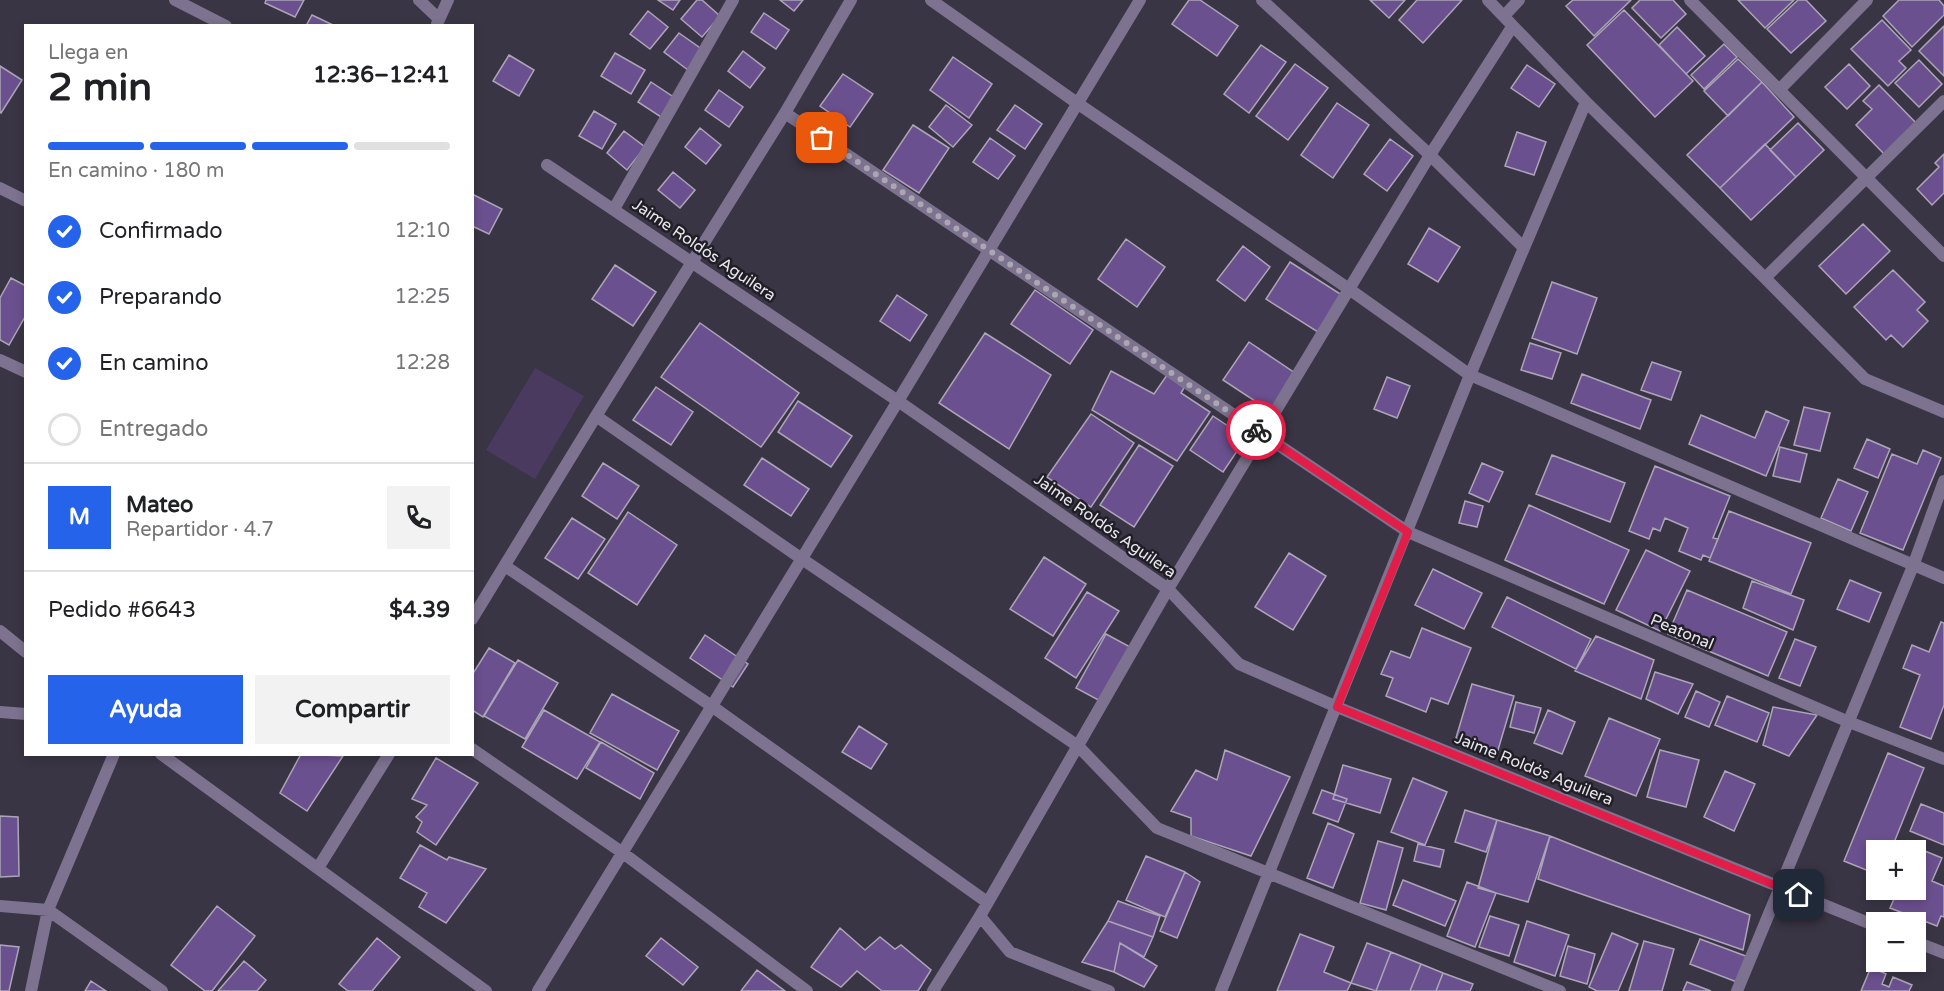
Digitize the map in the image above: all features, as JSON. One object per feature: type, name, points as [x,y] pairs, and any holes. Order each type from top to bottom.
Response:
[{"type":"street","points":[[175,0],[222,24]]},
{"type":"street","points":[[418,0],[438,22],[448,0]]},
{"type":"street","points":[[614,209],[733,0]]},
{"type":"street","points":[[474,616],[785,113],[852,0]]},
{"type":"street","points":[[931,0],[1470,375],[1944,578]]},
{"type":"street","points":[[538,991],[713,707],[1140,0]]},
{"type":"street","points":[[1262,0],[1430,155],[1524,248]]},
{"type":"street","points":[[1488,0],[1586,102],[1865,379],[1944,412]]},
{"type":"street","points":[[1504,16],[1519,0]]},
{"type":"street","points":[[1779,90],[1867,0]]},
{"type":"street","points":[[1695,2],[1944,256]]},
{"type":"street","points":[[933,991],[980,916],[1168,590],[1430,155],[1512,27]]},
{"type":"street","points":[[1765,278],[1944,101]]},
{"type":"street","points":[[1221,991],[1470,375],[1586,102]]},
{"type":"street","name":"Peatonal","points":[[785,113],[1408,532],[1849,722],[1944,759]]},
{"type":"street","name":"Jaime Roldós Aguilera","points":[[547,165],[898,401],[1168,590],[1239,664],[1337,707],[1866,922]]},
{"type":"street","points":[[0,188],[24,200]]},
{"type":"street","points":[[0,360],[24,371]]},
{"type":"street","points":[[596,416],[1078,746],[1157,828],[1560,991]]},
{"type":"street","points":[[1737,991],[1913,566],[1944,481]]},
{"type":"street","points":[[505,566],[713,707],[987,902]]},
{"type":"street","points":[[0,632],[24,650]]},
{"type":"street","points":[[0,712],[24,714]]},
{"type":"street","points":[[474,750],[623,853],[807,991]]},
{"type":"street","points":[[31,991],[48,910],[113,756]]},
{"type":"street","points":[[164,756],[486,991]]},
{"type":"street","points":[[318,868],[388,756]]},
{"type":"street","points":[[0,906],[48,910],[162,991]]},
{"type":"street","points":[[980,916],[1010,952],[1109,991]]},
{"type":"street","points":[[1926,946],[1944,953]]},
{"type":"shaded area","points":[[535,368],[584,396],[535,479],[486,450]]},
{"type":"building","points":[[266,0],[304,0],[295,17],[265,3]]},
{"type":"building","points":[[658,0],[680,0],[673,10]]},
{"type":"building","points":[[697,0],[702,0],[720,16],[702,37],[681,19]]},
{"type":"building","points":[[780,0],[803,0],[794,11]]},
{"type":"building","points":[[1189,0],[1200,0],[1238,26],[1217,56],[1172,24]]},
{"type":"building","points":[[1370,0],[1405,0],[1389,18]]},
{"type":"building","points":[[1417,0],[1462,0],[1423,43],[1399,20]]},
{"type":"building","points":[[1573,0],[1631,0],[1594,36],[1566,6]]},
{"type":"building","points":[[1640,0],[1673,0],[1686,14],[1661,38],[1632,8]]},
{"type":"building","points":[[1738,0],[1794,0],[1765,28]]},
{"type":"building","points":[[1798,0],[1806,0],[1826,21],[1791,53],[1767,29]]},
{"type":"building","points":[[1899,0],[1939,0],[1944,6],[1944,15],[1912,47],[1883,16]]},
{"type":"building","points":[[1624,10],[1693,81],[1655,117],[1587,45]]},
{"type":"building","points":[[648,11],[668,27],[650,49],[630,34]]},
{"type":"building","points":[[764,13],[789,30],[776,49],[751,32]]},
{"type":"building","points":[[312,15],[331,24],[307,24]]},
{"type":"building","points":[[1882,20],[1911,50],[1899,61],[1906,68],[1888,86],[1851,49]]},
{"type":"building","points":[[1944,26],[1944,76],[1919,51]]},
{"type":"building","points":[[1677,27],[1705,56],[1686,74],[1659,45]]},
{"type":"building","points":[[679,33],[703,50],[688,70],[664,52]]},
{"type":"building","points":[[1724,44],[1737,57],[1704,89],[1691,75]]},
{"type":"building","points":[[1261,45],[1286,62],[1249,113],[1224,94]]},
{"type":"building","points":[[743,51],[765,68],[750,88],[728,71]]},
{"type":"building","points":[[615,53],[645,70],[631,94],[601,76]]},
{"type":"building","points":[[509,55],[534,70],[519,96],[493,81]]},
{"type":"building","points":[[953,57],[992,84],[969,118],[930,90]]},
{"type":"building","points":[[1738,59],[1762,82],[1728,116],[1704,91]]},
{"type":"building","points":[[1919,60],[1942,84],[1919,107],[1895,83]]},
{"type":"building","points":[[1295,64],[1328,88],[1288,140],[1256,116]]},
{"type":"building","points":[[1849,64],[1870,86],[1847,109],[1825,87]]},
{"type":"building","points":[[1527,65],[1555,84],[1539,107],[1511,88]]},
{"type":"building","points":[[0,66],[22,80],[1,113],[0,112]]},
{"type":"building","points":[[843,74],[873,94],[850,127],[820,106]]},
{"type":"building","points":[[651,82],[675,98],[661,117],[638,102]]},
{"type":"building","points":[[1762,82],[1794,117],[1720,188],[1687,155]]},
{"type":"building","points":[[1879,85],[1918,125],[1886,156],[1856,125],[1872,109],[1863,101]]},
{"type":"building","points":[[719,90],[743,107],[729,127],[705,110]]},
{"type":"building","points":[[1337,103],[1369,125],[1333,178],[1301,155]]},
{"type":"building","points":[[946,105],[972,125],[953,147],[929,127]]},
{"type":"building","points":[[1015,105],[1042,124],[1025,149],[997,130]]},
{"type":"building","points":[[594,111],[616,124],[602,149],[579,136]]},
{"type":"building","points":[[1798,123],[1824,150],[1796,177],[1770,150]]},
{"type":"building","points":[[913,125],[949,148],[919,193],[883,170]]},
{"type":"building","points":[[700,128],[721,145],[706,164],[685,147]]},
{"type":"building","points":[[624,131],[645,147],[627,170],[607,153]]},
{"type":"building","points":[[1517,132],[1546,142],[1534,175],[1505,166]]},
{"type":"building","points":[[990,138],[1015,156],[998,179],[973,162]]},
{"type":"building","points":[[1390,139],[1413,156],[1387,191],[1364,174]]},
{"type":"building","points":[[1765,144],[1796,177],[1751,220],[1720,188]]},
{"type":"building","points":[[1944,154],[1944,193],[1932,205],[1917,189],[1939,167],[1935,163]]},
{"type":"building","points":[[673,172],[695,190],[680,208],[658,190]]},
{"type":"building","points":[[474,195],[502,209],[489,234],[474,227]]},
{"type":"building","points":[[1863,224],[1890,251],[1846,294],[1819,266]]},
{"type":"building","points":[[1429,228],[1460,247],[1438,282],[1408,264]]},
{"type":"building","points":[[1126,239],[1165,267],[1137,307],[1098,279]]},
{"type":"building","points":[[1243,246],[1270,267],[1245,301],[1217,280]]},
{"type":"building","points":[[1290,262],[1345,297],[1321,334],[1266,299]]},
{"type":"building","points":[[615,265],[656,292],[633,326],[592,299]]},
{"type":"building","points":[[1893,270],[1925,302],[1917,310],[1928,321],[1903,347],[1891,335],[1886,340],[1854,307]]},
{"type":"building","points":[[11,278],[24,285],[24,319],[9,345],[0,340],[0,298]]},
{"type":"building","points":[[1552,282],[1597,298],[1577,354],[1532,338]]},
{"type":"building","points":[[1035,290],[1093,330],[1070,364],[1011,324]]},
{"type":"building","points":[[897,295],[927,315],[910,341],[880,321]]},
{"type":"building","points":[[700,323],[799,393],[761,447],[661,377]]},
{"type":"building","points":[[985,333],[1051,375],[1009,449],[939,403]]},
{"type":"building","points":[[1249,342],[1295,373],[1270,411],[1223,380]]},
{"type":"building","points":[[1530,343],[1561,353],[1552,379],[1521,370]]},
{"type":"building","points":[[1652,362],[1681,372],[1671,400],[1641,390]]},
{"type":"building","points":[[1111,371],[1154,394],[1167,375],[1184,388],[1181,393],[1210,412],[1177,461],[1092,410]]},
{"type":"building","points":[[1582,374],[1651,400],[1640,429],[1571,403]]},
{"type":"building","points":[[1387,377],[1410,386],[1397,418],[1374,409]]},
{"type":"building","points":[[656,387],[693,412],[671,445],[633,420]]},
{"type":"building","points":[[798,401],[852,436],[831,467],[778,432]]},
{"type":"building","points":[[1804,407],[1830,413],[1820,451],[1794,445]]},
{"type":"building","points":[[1766,411],[1789,421],[1766,476],[1689,444],[1701,415],[1755,438]]},
{"type":"building","points":[[1091,414],[1134,443],[1091,507],[1047,477]]},
{"type":"building","points":[[1213,416],[1246,438],[1223,472],[1190,450]]},
{"type":"building","points":[[1867,439],[1890,449],[1878,478],[1854,468]]},
{"type":"building","points":[[1139,445],[1173,466],[1134,527],[1100,505]]},
{"type":"building","points":[[1780,447],[1807,454],[1800,482],[1773,476]]},
{"type":"building","points":[[1923,450],[1941,458],[1903,550],[1860,533],[1892,454],[1917,464]]},
{"type":"building","points":[[1552,455],[1625,483],[1610,522],[1536,494]]},
{"type":"building","points":[[762,458],[809,489],[791,516],[744,485]]},
{"type":"building","points":[[603,463],[639,486],[617,519],[582,496]]},
{"type":"building","points":[[1482,463],[1503,472],[1489,502],[1469,493]]},
{"type":"building","points":[[1655,466],[1730,496],[1713,538],[1718,539],[1710,558],[1703,555],[1701,560],[1679,551],[1688,528],[1665,518],[1660,531],[1653,528],[1649,539],[1629,531]]},
{"type":"building","points":[[1838,479],[1868,492],[1851,531],[1821,518]]},
{"type":"building","points":[[1465,501],[1483,506],[1477,527],[1459,523]]},
{"type":"building","points":[[1529,505],[1629,550],[1604,604],[1505,560]]},
{"type":"building","points":[[1729,511],[1811,543],[1791,594],[1709,561]]},
{"type":"building","points":[[628,512],[677,545],[637,605],[588,573]]},
{"type":"building","points":[[572,518],[605,539],[578,579],[545,558]]},
{"type":"building","points":[[1646,550],[1690,571],[1660,631],[1616,610]]},
{"type":"building","points":[[1289,553],[1326,576],[1293,630],[1255,607]]},
{"type":"building","points":[[1044,557],[1086,584],[1053,636],[1010,609]]},
{"type":"building","points":[[1433,569],[1482,593],[1464,629],[1415,605]]},
{"type":"building","points":[[1850,580],[1881,593],[1869,622],[1837,609]]},
{"type":"building","points":[[1752,581],[1804,600],[1793,630],[1743,608]]},
{"type":"building","points":[[1687,590],[1787,632],[1768,676],[1668,634]]},
{"type":"building","points":[[1087,592],[1119,611],[1076,678],[1045,658]]},
{"type":"building","points":[[1507,597],[1591,639],[1576,669],[1492,627]]},
{"type":"building","points":[[1941,622],[1944,623],[1944,705],[1931,739],[1900,727],[1920,675],[1903,668],[1912,645],[1929,652]]},
{"type":"building","points":[[1422,628],[1471,648],[1448,704],[1431,698],[1426,712],[1386,696],[1393,678],[1381,674],[1391,651],[1410,658]]},
{"type":"building","points":[[1106,634],[1132,648],[1102,702],[1076,688]]},
{"type":"building","points":[[705,635],[748,664],[733,687],[690,658]]},
{"type":"building","points":[[1596,636],[1654,660],[1641,699],[1575,671]]},
{"type":"building","points":[[1795,639],[1816,647],[1800,686],[1779,678]]},
{"type":"building","points":[[489,648],[515,663],[483,717],[474,711],[474,672]]},
{"type":"building","points":[[518,660],[558,683],[525,739],[484,716]]},
{"type":"building","points":[[1655,672],[1693,684],[1678,714],[1646,699]]},
{"type":"building","points":[[1472,684],[1514,696],[1498,750],[1456,738]]},
{"type":"building","points":[[1696,691],[1720,702],[1709,727],[1685,717]]},
{"type":"building","points":[[612,694],[679,731],[657,770],[590,733]]},
{"type":"building","points":[[1727,696],[1769,713],[1757,742],[1715,725]]},
{"type":"building","points":[[1516,702],[1541,708],[1534,733],[1510,727]]},
{"type":"building","points":[[1773,707],[1817,715],[1789,756],[1763,745]]},
{"type":"building","points":[[544,710],[600,742],[577,779],[522,747]]},
{"type":"building","points":[[1548,710],[1575,722],[1562,754],[1534,743]]},
{"type":"building","points":[[1609,718],[1660,739],[1636,796],[1585,776]]},
{"type":"building","points":[[859,726],[887,744],[871,769],[842,752]]},
{"type":"building","points":[[601,742],[654,773],[640,799],[586,768]]},
{"type":"building","points":[[1225,750],[1290,777],[1251,856],[1191,836],[1191,818],[1171,811],[1196,770],[1217,780]]},
{"type":"building","points":[[1660,750],[1699,760],[1686,807],[1647,797]]},
{"type":"building","points":[[1888,753],[1924,768],[1895,840],[1866,840],[1866,870],[1844,861]]},
{"type":"building","points":[[300,756],[343,756],[307,811],[280,793]]},
{"type":"building","points":[[436,758],[478,783],[436,845],[417,832],[422,822],[416,817],[427,805],[412,799]]},
{"type":"building","points":[[1343,765],[1391,779],[1380,813],[1333,799]]},
{"type":"building","points":[[1725,771],[1755,784],[1734,831],[1704,817]]},
{"type":"building","points":[[1413,778],[1447,792],[1425,845],[1391,832]]},
{"type":"building","points":[[1322,790],[1347,799],[1338,822],[1313,813]]},
{"type":"building","points":[[1921,804],[1944,813],[1944,845],[1910,831]]},
{"type":"building","points":[[1465,810],[1497,820],[1486,852],[1455,842]]},
{"type":"building","points":[[0,816],[18,817],[19,876],[0,877]]},
{"type":"building","points":[[1497,820],[1550,836],[1528,902],[1478,888]]},
{"type":"building","points":[[1328,823],[1354,834],[1333,888],[1307,878]]},
{"type":"building","points":[[1550,836],[1750,915],[1743,950],[1538,879]]},
{"type":"building","points":[[1378,841],[1403,848],[1386,910],[1360,903]]},
{"type":"building","points":[[1418,844],[1444,850],[1440,867],[1414,861]]},
{"type":"building","points":[[420,845],[447,860],[449,857],[486,869],[446,923],[419,907],[427,893],[400,878]]},
{"type":"building","points":[[1926,851],[1942,858],[1932,881],[1944,886],[1944,917],[1941,916],[1937,926],[1926,922],[1926,912],[1900,912],[1890,908],[1894,900],[1926,900]]},
{"type":"building","points":[[1146,856],[1185,872],[1165,917],[1126,900]]},
{"type":"building","points":[[1185,872],[1200,882],[1177,938],[1160,931]]},
{"type":"building","points":[[1403,880],[1456,901],[1445,926],[1393,905]]},
{"type":"building","points":[[1467,882],[1496,893],[1475,947],[1447,936]]},
{"type":"building","points":[[1118,901],[1160,916],[1153,937],[1108,921]]},
{"type":"building","points":[[217,906],[255,936],[212,991],[205,991],[171,965]]},
{"type":"building","points":[[1490,916],[1519,925],[1509,956],[1479,947]]},
{"type":"building","points":[[1108,921],[1153,937],[1144,957],[1120,943],[1114,972],[1082,962]]},
{"type":"building","points":[[1527,921],[1569,935],[1555,976],[1514,962]]},
{"type":"building","points":[[840,928],[865,950],[880,937],[895,949],[901,945],[931,970],[918,991],[882,991],[857,971],[841,987],[811,967]]},
{"type":"building","points":[[1612,933],[1638,944],[1618,991],[1597,991],[1589,987]]},
{"type":"building","points":[[1300,934],[1334,947],[1324,972],[1351,983],[1347,991],[1277,991]]},
{"type":"building","points":[[377,938],[400,957],[372,991],[348,991],[339,984]]},
{"type":"building","points":[[661,938],[698,967],[683,985],[646,956]]},
{"type":"building","points":[[1700,939],[1751,958],[1742,984],[1690,964]]},
{"type":"building","points":[[1644,941],[1674,949],[1662,991],[1629,991]]},
{"type":"building","points":[[1120,943],[1157,966],[1144,987],[1114,972]]},
{"type":"building","points":[[1367,943],[1391,952],[1376,991],[1351,983]]},
{"type":"building","points":[[0,945],[19,947],[9,991],[0,991]]},
{"type":"building","points":[[1568,946],[1595,954],[1587,984],[1560,976]]},
{"type":"building","points":[[1391,952],[1421,964],[1410,991],[1376,991]]},
{"type":"building","points":[[244,961],[266,980],[257,991],[218,991]]},
{"type":"building","points":[[1421,964],[1443,973],[1436,991],[1410,991]]},
{"type":"building","points":[[757,970],[785,991],[741,991]]},
{"type":"building","points":[[1869,972],[1886,974],[1882,984],[1889,987],[1893,977],[1912,985],[1909,991],[1861,991]]},
{"type":"building","points":[[1443,973],[1473,984],[1470,991],[1436,991]]},
{"type":"building","points":[[91,981],[106,991],[85,991]]},
{"type":"building","points":[[1687,982],[1711,991],[1683,991]]},
{"type":"way so far","points":[[822,138],[1256,430]]},
{"type":"route","points":[[1256,430],[1408,532],[1337,707],[1799,895]]}]
